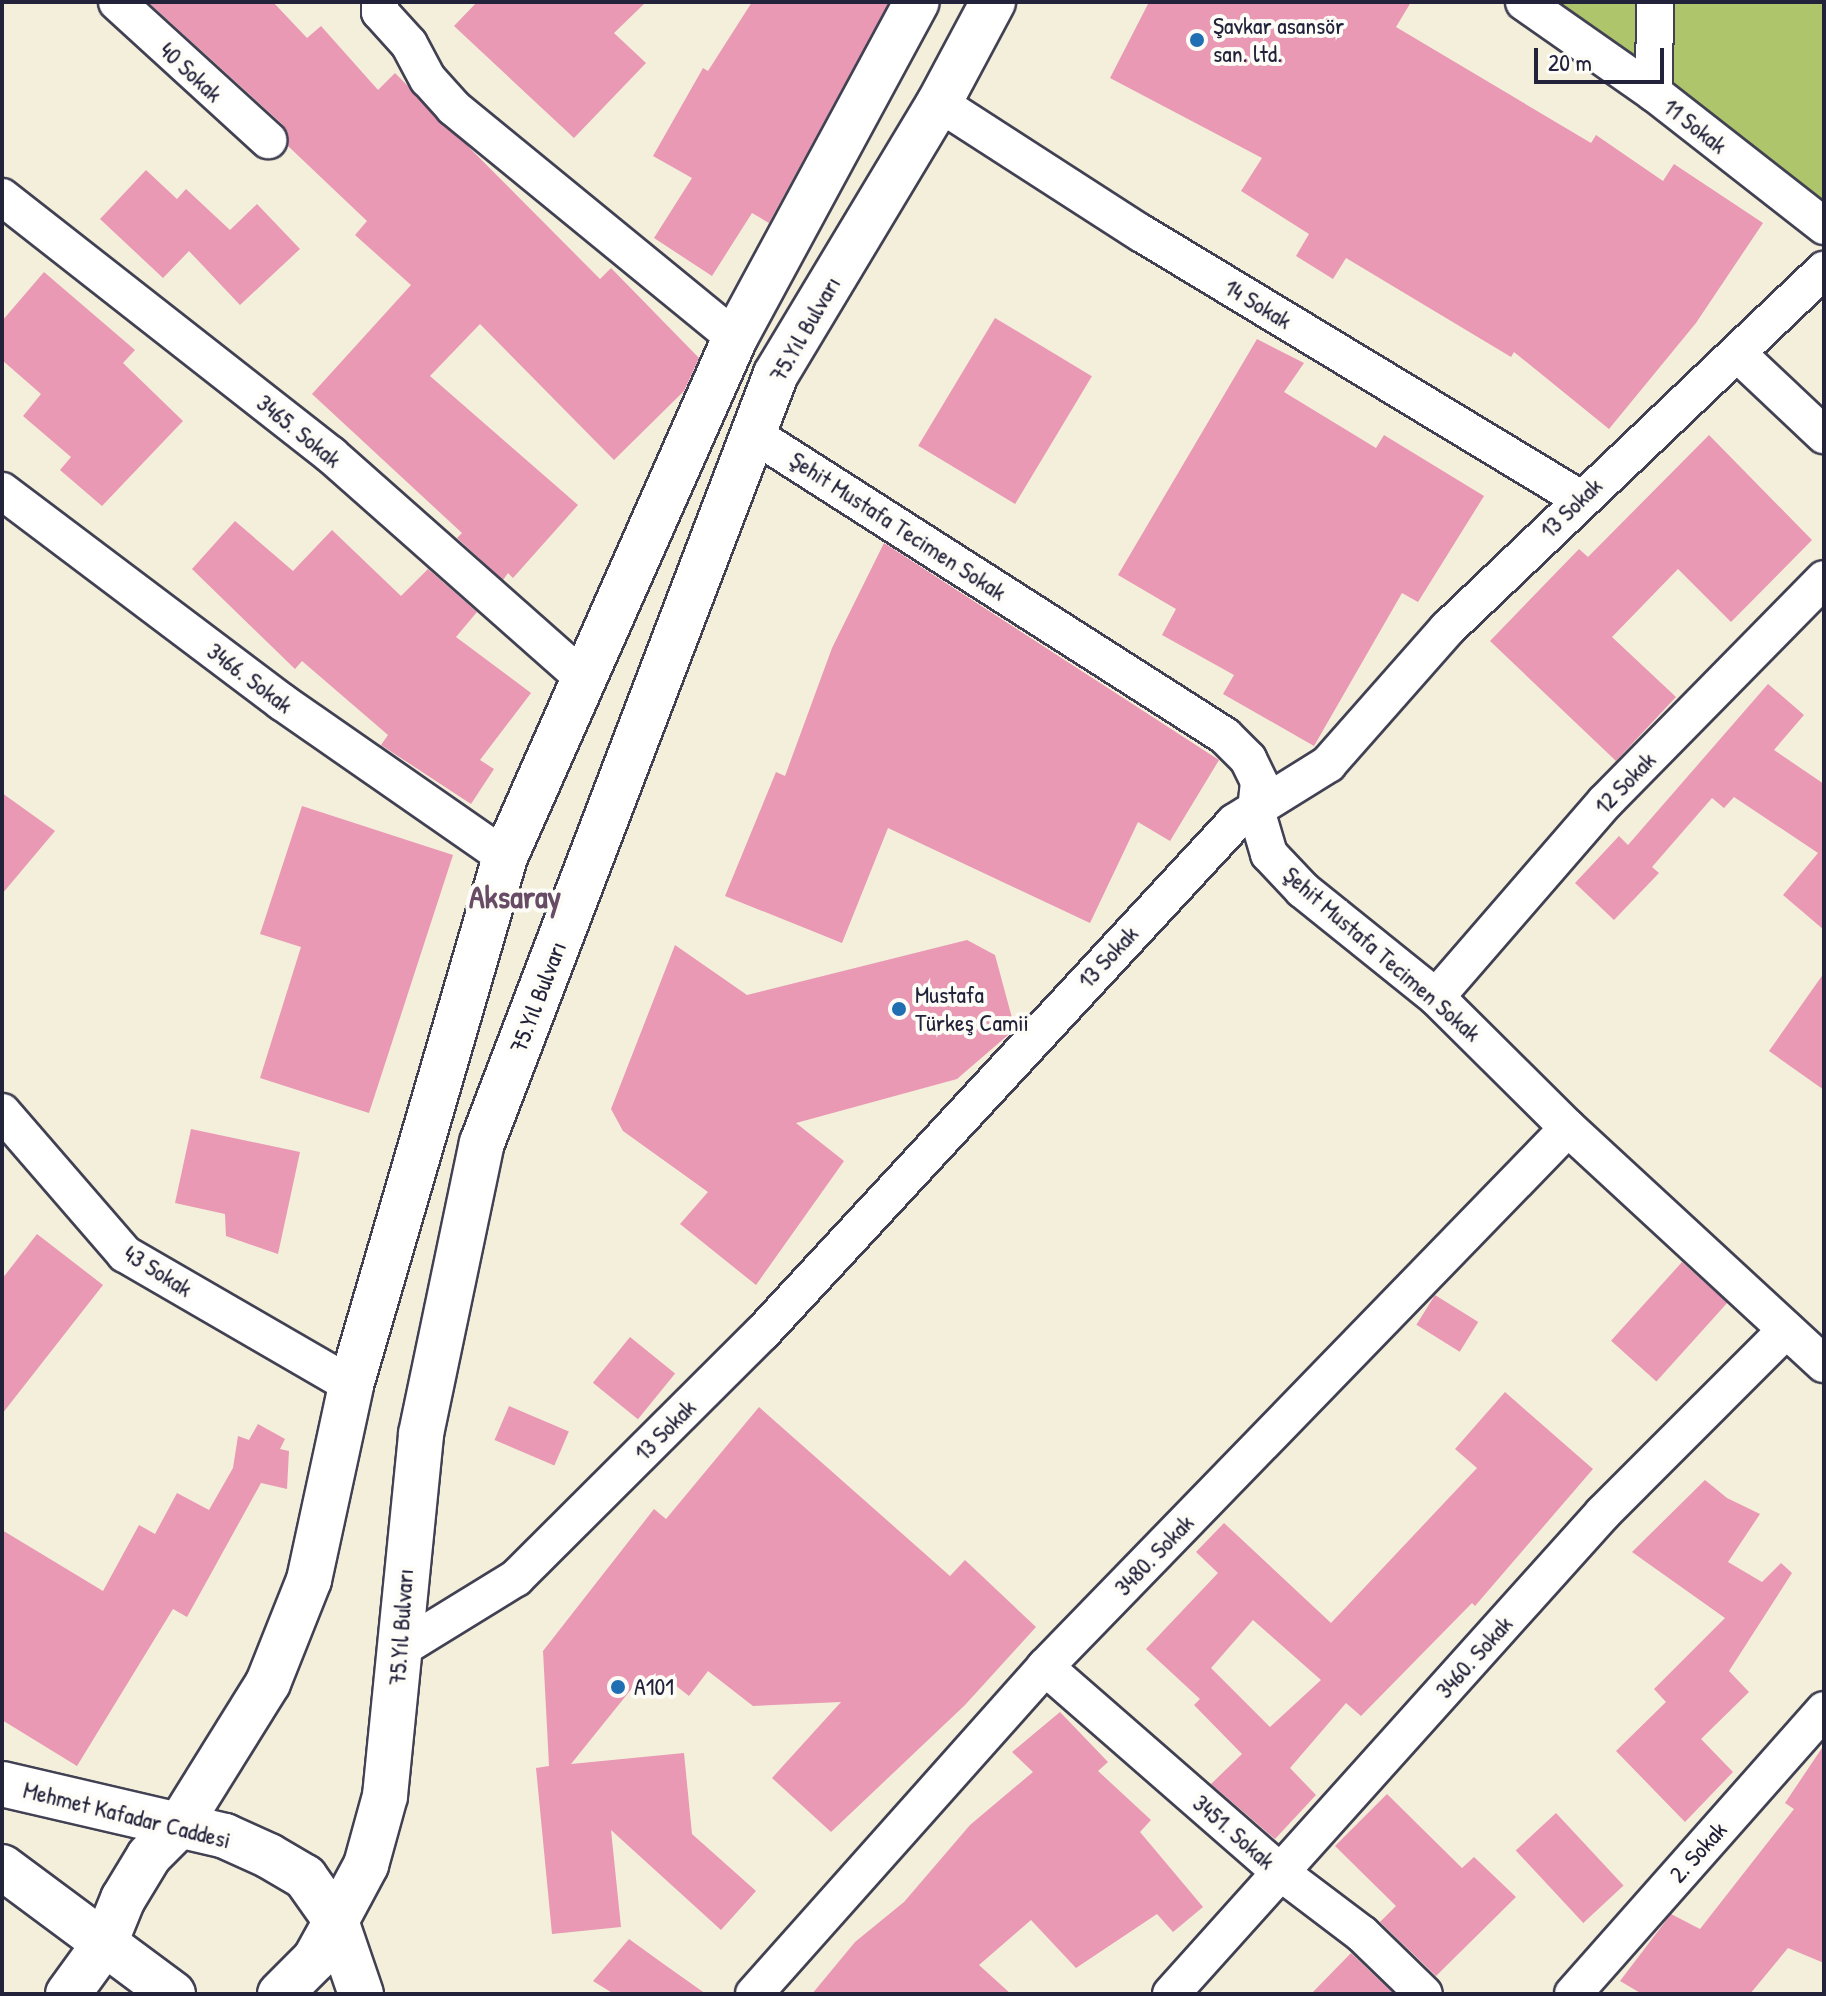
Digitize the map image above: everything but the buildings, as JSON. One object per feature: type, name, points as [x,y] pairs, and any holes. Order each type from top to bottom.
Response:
[{"type":"main road","name":"75.Yıl Bulvarı","points":[[280,1994],[315,1959],[366,1865],[385,1796],[421,1434],[482,1143],[776,374],[939,103],[993,2]]},
{"type":"main road","points":[[68,1994],[105,1943],[123,1899],[149,1856],[179,1826],[268,1683],[309,1580],[351,1385],[505,857],[735,338],[913,3]]},
{"type":"main road","name":"Mehmet Kafadar Caddesi","points":[[2,1784],[225,1836],[305,1877],[336,1921],[361,1994]]},
{"type":"main road","points":[[2,1867],[173,1994]]},
{"type":"street","name":"40 Sokak","points":[[117,2],[268,140]]},
{"type":"street","points":[[380,2],[380,12],[454,108],[735,338]]},
{"type":"street","name":"11 Sokak","points":[[1524,2],[1654,93],[1824,226]]},
{"type":"street","points":[[1654,93],[1655,2]]},
{"type":"street","name":"14 Sokak","points":[[939,103],[1141,233],[1579,498]]},
{"type":"street","name":"3465. Sokak","points":[[2,197],[331,455],[584,679]]},
{"type":"street","name":"13 Sokak","points":[[399,1650],[516,1578],[762,1333],[1235,822],[1328,764],[1447,629],[1579,498],[1739,355],[1824,270]]},
{"type":"street","points":[[1739,355],[1824,435]]},
{"type":"street","name":"Şehit Mustafa Tecimen Sokak","points":[[753,434],[1225,736],[1248,759],[1259,782],[1256,810],[1269,854],[1303,890],[1436,997],[1568,1128],[1824,1364]]},
{"type":"street","name":"3466. Sokak","points":[[2,491],[282,702],[505,857]]},
{"type":"street","name":"12 Sokak","points":[[1436,997],[1606,801],[1824,579]]},
{"type":"street","name":"43 Sokak","points":[[2,1112],[125,1254],[351,1385]]},
{"type":"street","name":"3480. Sokak","points":[[754,1994],[1045,1667],[1568,1128]]},
{"type":"street","name":"3460. Sokak","points":[[1171,1994],[1603,1513],[1786,1330]]},
{"type":"street","name":"3451. Sokak","points":[[1045,1667],[1280,1872],[1362,1934],[1424,1994]]},
{"type":"street","name":"2. Sokak","points":[[1573,1994],[1824,1710]]},
{"type":"green space","points":[[1532,2],[1824,2],[1824,226]]},
{"type":"place","name":"Şavkar asansör san. ltd.","points":[[1197,40]]},
{"type":"place","name":"Mustafa Türkeş Camii","points":[[899,1009]]},
{"type":"place","name":"A101","points":[[618,1687]]},
{"type":"district","name":"Aksaray","points":[[515,897]]}]
